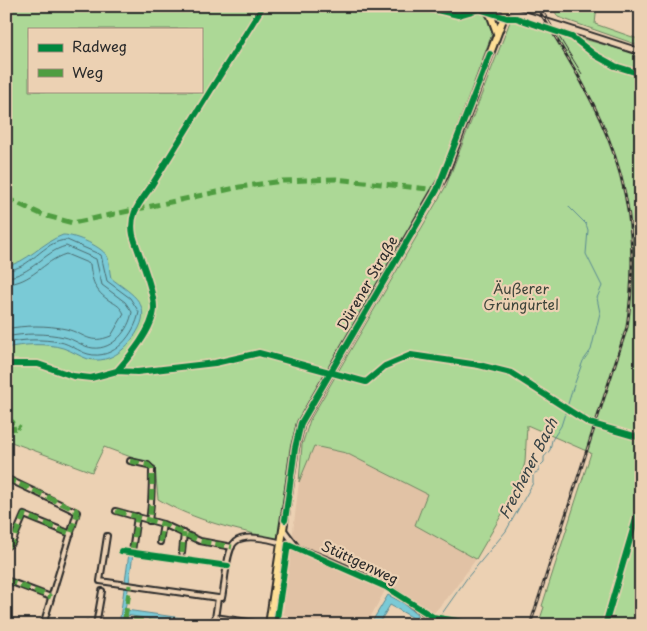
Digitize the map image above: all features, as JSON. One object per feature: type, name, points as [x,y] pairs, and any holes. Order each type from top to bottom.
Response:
[{"type":"main road","points":[[484,6],[491,16],[498,33]]},
{"type":"main road","points":[[497,6],[641,52]]},
{"type":"main road","name":"Dürener Straße","points":[[269,625],[295,448],[301,423],[444,176],[507,8]]},
{"type":"street","points":[[130,461],[148,465],[152,469],[151,482],[153,493],[149,521]]},
{"type":"street","points":[[6,478],[77,512],[43,625]]},
{"type":"street","points":[[107,536],[100,581],[222,598],[232,547],[200,541],[163,524],[116,511]]},
{"type":"street","points":[[6,547],[12,544],[24,515],[71,534]]},
{"type":"street","points":[[132,552],[137,516]]},
{"type":"street","points":[[160,542],[163,524]]},
{"type":"street","points":[[284,529],[296,546]]},
{"type":"street","points":[[182,553],[184,533]]},
{"type":"street","name":"Stüttgenweg","points":[[232,547],[241,538],[249,537],[296,546],[386,587],[425,613],[440,619],[482,625]]},
{"type":"street","points":[[6,580],[51,597]]},
{"type":"street","points":[[96,625],[102,590]]},
{"type":"street","points":[[214,625],[218,598]]},
{"type":"street","points":[[215,617],[251,624],[269,625]]},
{"type":"shaded area","points":[[314,446],[346,453],[427,494],[415,525],[476,559],[453,591],[432,615],[388,585],[366,625],[305,625],[283,614],[299,482]]},
{"type":"green space","points":[[6,6],[477,6],[490,17],[493,31],[437,182],[297,423],[290,447],[278,539],[216,524],[172,507],[158,499],[155,466],[104,447],[92,472],[6,440]]},
{"type":"green space","points":[[543,6],[597,6],[595,24],[641,40],[641,46],[558,17],[553,8],[547,11]]},
{"type":"green space","name":"Äußerer Grüngürtel","points":[[511,19],[577,40],[580,38],[641,55],[641,625],[544,625],[545,620],[540,619],[544,607],[542,606],[591,453],[527,425],[525,462],[520,483],[476,559],[415,525],[427,494],[346,453],[314,446],[299,482],[302,445],[310,420],[446,186]]},
{"type":"water","points":[[63,235],[81,239],[101,250],[108,258],[111,278],[131,293],[140,304],[142,319],[139,328],[125,347],[112,357],[96,360],[88,359],[63,348],[49,345],[27,345],[6,348],[6,266],[21,261],[48,242]]},
{"type":"water","points":[[129,553],[133,554],[125,611],[210,622],[210,625],[194,625],[125,615],[123,625],[119,625]]},
{"type":"water","points":[[388,595],[403,603],[417,614],[417,620],[390,605],[378,625],[370,625]]},
{"type":"waterway","name":"Frechener Bach","points":[[441,615],[467,578],[506,531],[533,483],[533,474],[539,471],[539,467],[544,462],[544,457],[550,450],[552,440],[561,426],[583,361],[591,350],[600,313],[597,298],[602,286],[586,254],[588,230],[586,224],[569,207]]},
{"type":"tram line","points":[[540,6],[582,74]]},
{"type":"railway","points":[[530,625],[627,327],[632,279],[631,235],[625,194],[615,156],[582,83],[536,6]]},
{"type":"marked path","points":[[6,198],[43,215],[73,223],[240,187],[282,181],[336,179],[437,190]]},
{"type":"marked path","points":[[6,417],[20,428]]},
{"type":"marked path","points":[[6,429],[20,428]]},
{"type":"marked path","points":[[130,461],[148,465],[152,469],[149,521]]},
{"type":"marked path","points":[[6,478],[76,510],[77,515],[70,536]]},
{"type":"marked path","points":[[116,511],[163,524],[200,541],[232,547]]},
{"type":"marked path","points":[[6,547],[12,543],[24,515],[71,534]]},
{"type":"marked path","points":[[132,552],[137,516]]},
{"type":"marked path","points":[[160,542],[163,524]]},
{"type":"marked path","points":[[182,553],[184,533]]},
{"type":"marked path","points":[[6,580],[51,597]]},
{"type":"marked path","points":[[125,618],[130,585]]},
{"type":"marked path","points":[[124,625],[125,618],[169,625]]},
{"type":"cycle path","points":[[117,371],[134,350],[150,325],[154,309],[149,283],[133,235],[132,221],[134,215],[142,199],[263,6]]},
{"type":"cycle path","points":[[420,6],[458,15],[479,9],[507,18],[516,18],[572,37],[595,55],[615,66],[641,74]]},
{"type":"cycle path","points":[[285,520],[295,448],[301,423],[437,190],[490,54]]},
{"type":"cycle path","points":[[6,364],[38,364],[73,376],[91,378],[117,371],[137,372],[215,363],[259,353],[366,382],[385,366],[411,355],[479,365],[511,373],[589,423],[641,438]]},
{"type":"cycle path","points":[[605,625],[641,502]]},
{"type":"cycle path","points":[[276,625],[288,544],[386,587],[433,617],[482,625]]},
{"type":"cycle path","points":[[121,551],[228,566]]}]
